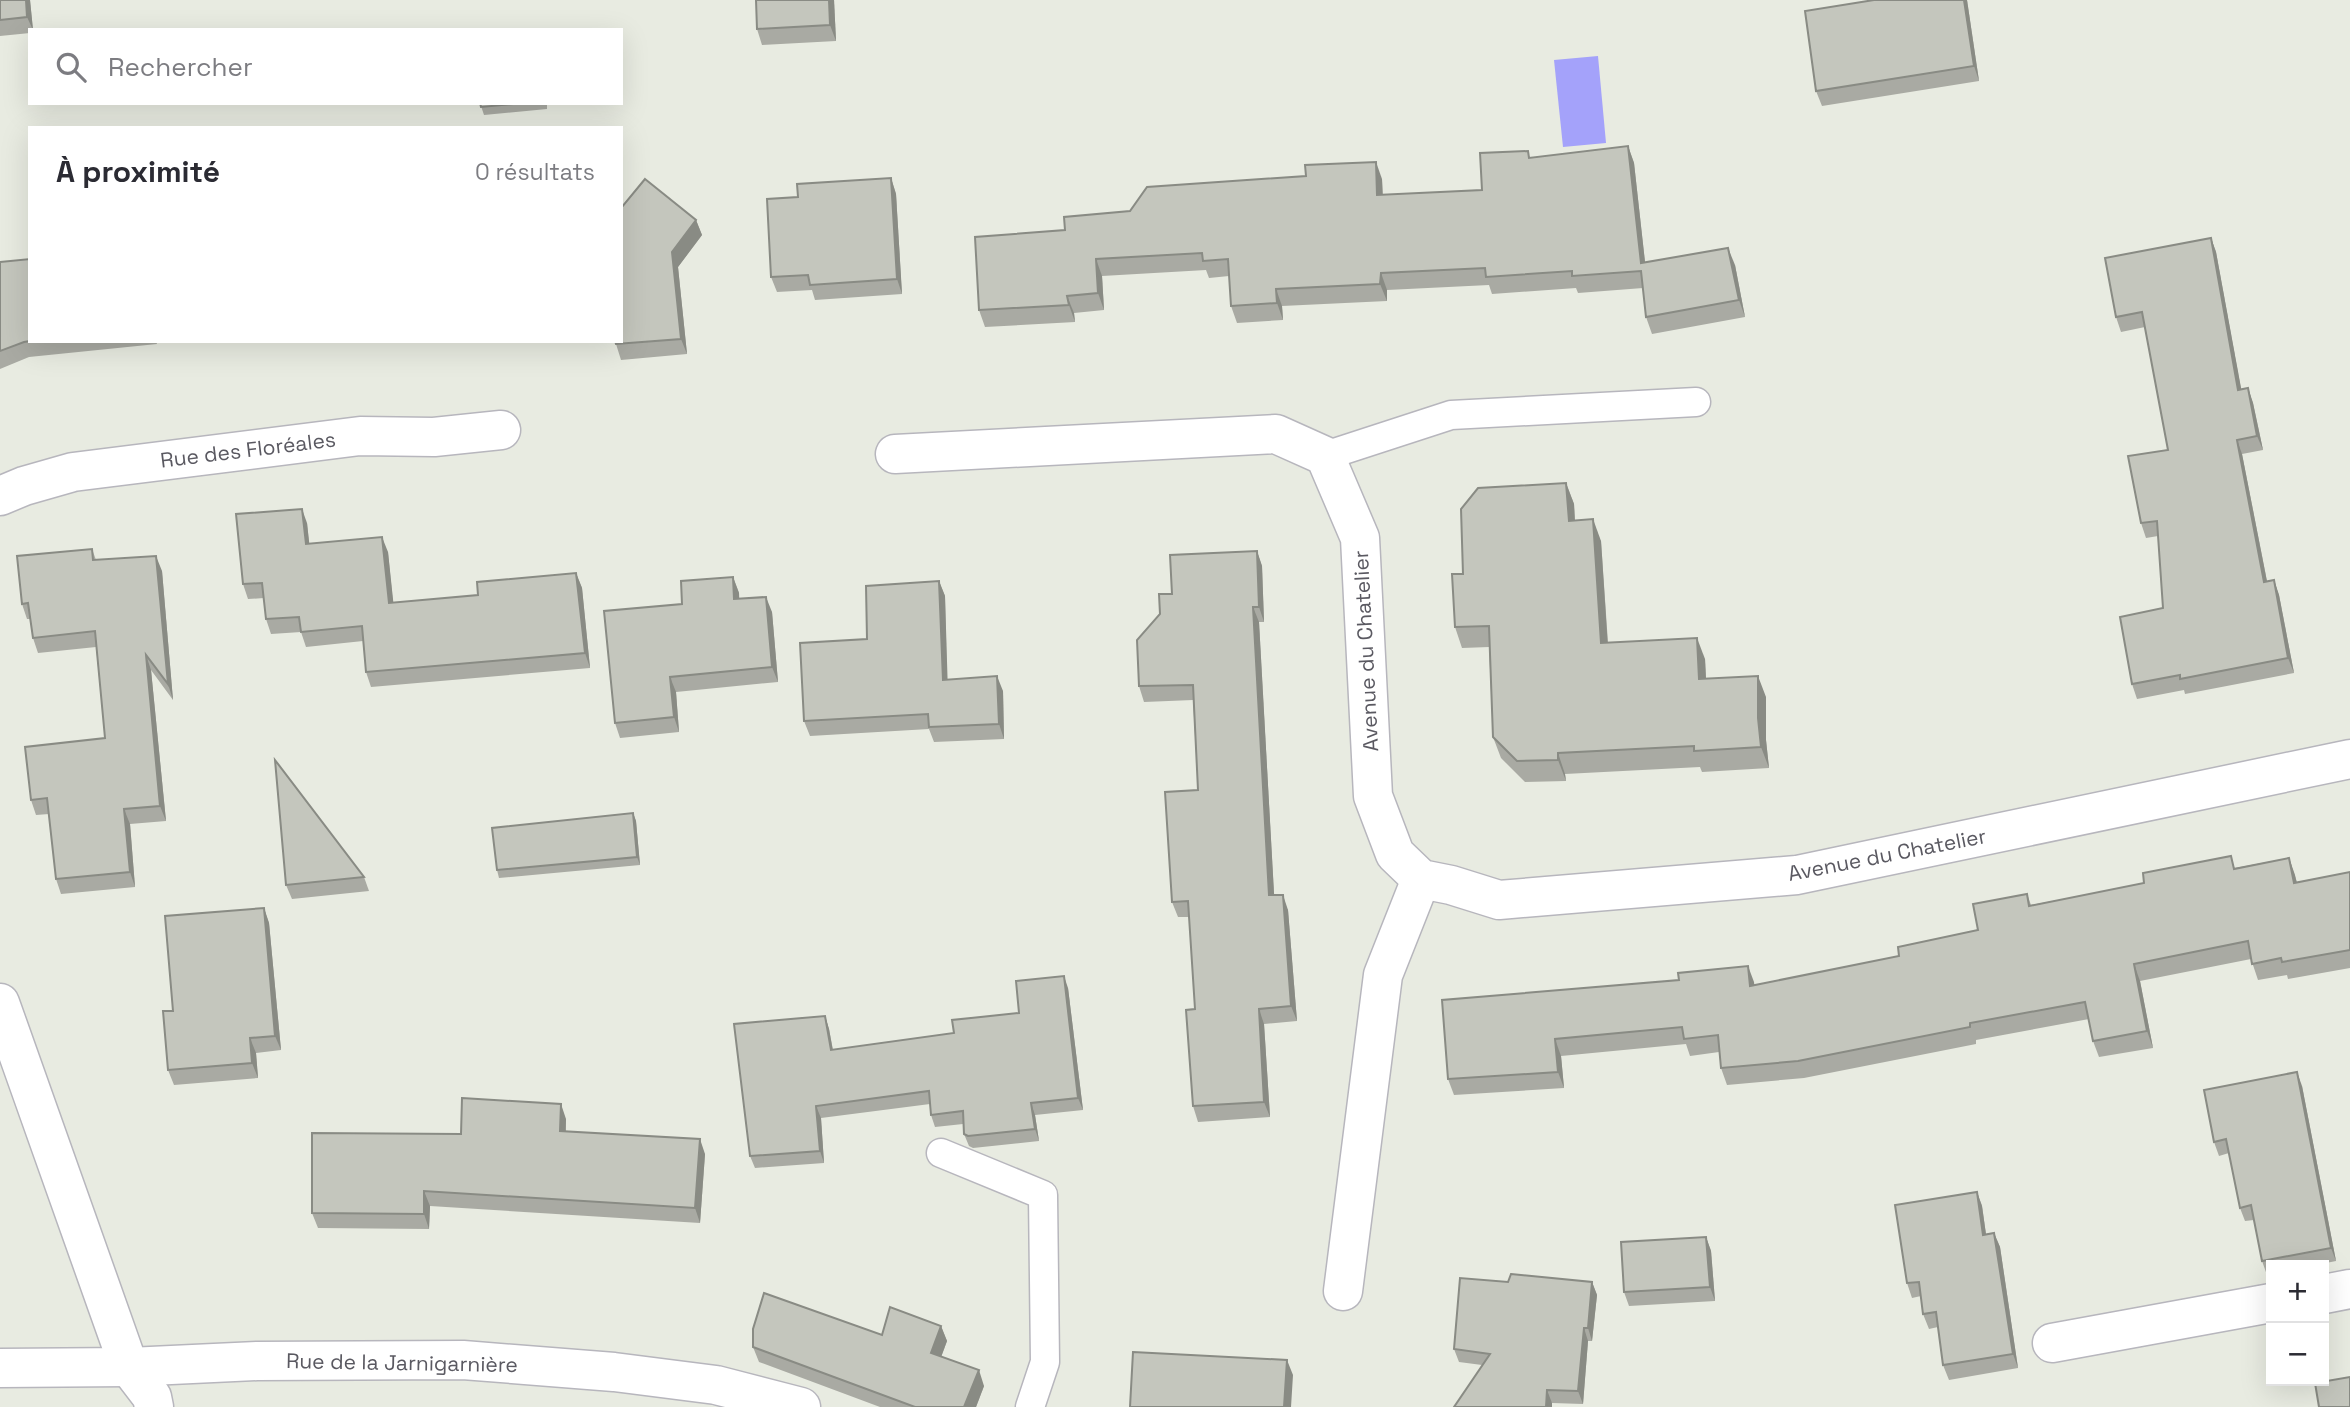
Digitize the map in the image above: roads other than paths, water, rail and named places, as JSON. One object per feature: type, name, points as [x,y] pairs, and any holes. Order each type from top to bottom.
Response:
[{"type":"street","name":"Rue des Floréales","points":[[0,496],[73,472],[360,436],[434,437],[501,430]]},
{"type":"street","points":[[895,454],[1276,434],[1325,456]]},
{"type":"street","name":"Avenue du Chatelier","points":[[1325,456],[1360,538],[1373,796],[1395,855],[1421,879],[1499,900],[1797,875],[2350,759]]},
{"type":"street","points":[[1343,1291],[1383,975],[1421,879]]},
{"type":"street","points":[[0,1003],[129,1367],[152,1397],[154,1407]]},
{"type":"street","points":[[2329,1293],[2350,1289]]},
{"type":"street","points":[[2052,1343],[2266,1304]]},
{"type":"street","name":"Rue de la Jarnigarnière","points":[[0,1368],[129,1367],[257,1361],[463,1360],[716,1385],[801,1407]]},
{"type":"lane","points":[[1325,456],[1451,415],[1696,402]]},
{"type":"lane","points":[[941,1153],[1043,1195],[1045,1362],[1030,1407]]}]
